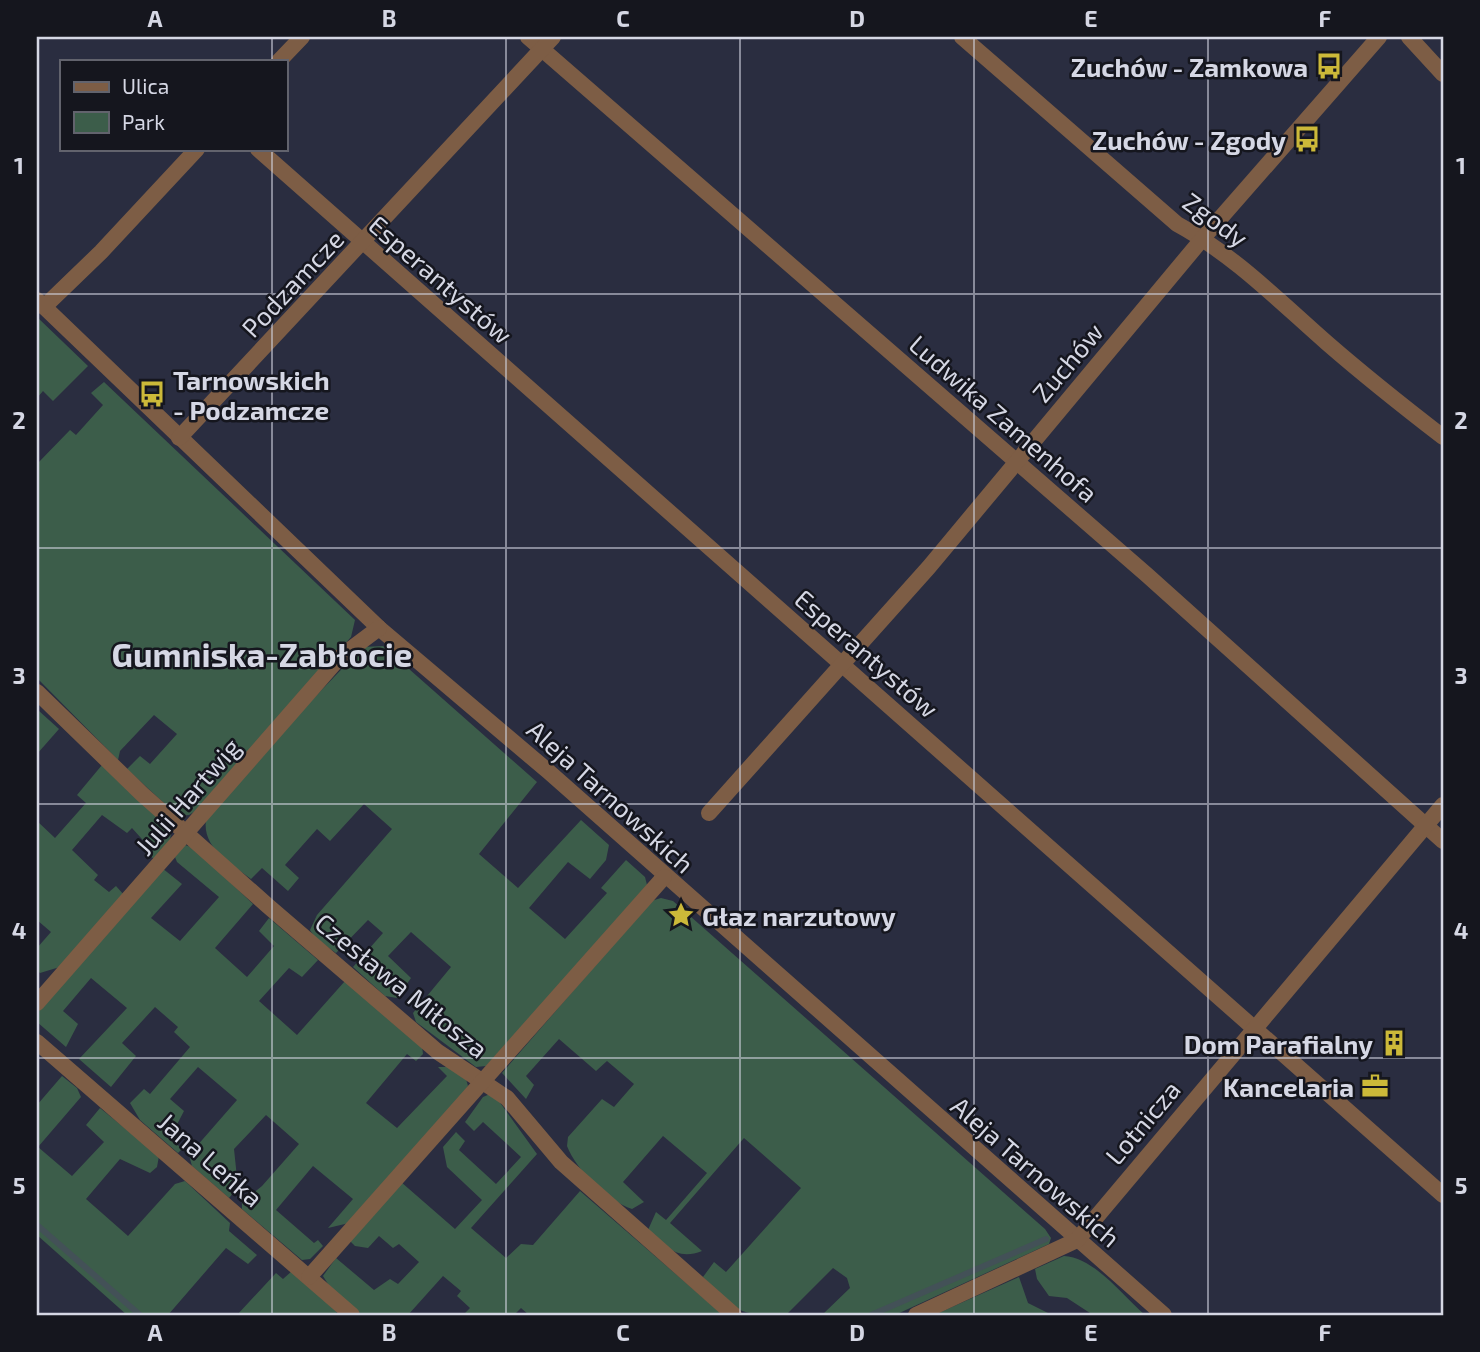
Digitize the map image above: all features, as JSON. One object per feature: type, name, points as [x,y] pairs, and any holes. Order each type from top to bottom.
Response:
[{"type":"street","points":[[280,60],[302,37]]},
{"type":"street","name":"Ludwika Zamenhofa","points":[[528,37],[547,43],[1272,685],[1443,841]]},
{"type":"street","name":"Zgody","points":[[962,37],[1177,224],[1203,238],[1235,262],[1354,367],[1443,438]]},
{"type":"street","name":"Zuchów","points":[[709,813],[841,662],[929,567],[1203,238],[1379,37]]},
{"type":"street","points":[[1409,37],[1443,74]]},
{"type":"street","name":"Podzamcze","points":[[179,438],[547,43]]},
{"type":"street","points":[[40,304],[101,252],[196,150]]},
{"type":"street","name":"Esperantystów","points":[[259,150],[1443,1195]]},
{"type":"street","name":"Aleja Tarnowskich","points":[[40,304],[379,628],[549,772],[664,877],[1164,1315]]},
{"type":"street","name":"Julii Hartwig","points":[[37,1003],[338,658],[379,628]]},
{"type":"street","name":"Czesława Miłosza","points":[[37,692],[187,834],[438,1052],[507,1098],[561,1162],[734,1315]]},
{"type":"street","name":"Lotnicza","points":[[915,1315],[1077,1240],[1443,805]]},
{"type":"street","points":[[309,1277],[484,1083],[664,877]]},
{"type":"street","name":"Jana Leńka","points":[[37,1042],[352,1315]]},
{"type":"green space","points":[[37,317],[88,366],[53,401],[43,391],[37,398]]},
{"type":"green space","points":[[104,382],[355,620],[351,637],[202,807],[189,815],[178,816],[127,769],[140,756],[150,764],[177,734],[154,715],[120,751],[118,760],[37,678],[37,464],[70,430],[76,435],[103,405],[91,393]]},
{"type":"green space","points":[[383,646],[537,782],[479,854],[518,888],[581,820],[609,845],[606,860],[590,879],[568,862],[529,908],[565,939],[607,893],[601,888],[626,860],[645,877],[647,885],[596,946],[486,1066],[476,1067],[416,1022],[413,1013],[451,967],[411,932],[388,956],[411,978],[397,998],[385,996],[353,967],[383,933],[368,920],[336,953],[315,938],[310,930],[317,915],[392,829],[364,804],[330,841],[317,829],[285,865],[299,878],[288,891],[262,868],[251,879],[213,847],[206,830],[206,820],[283,730],[363,647]]},
{"type":"green space","points":[[39,711],[59,729],[37,754],[37,714]]},
{"type":"green space","points":[[102,765],[171,827],[170,845],[155,859],[145,854],[150,848],[132,828],[127,833],[102,815],[72,850],[98,875],[94,880],[109,892],[116,886],[124,895],[63,966],[40,973],[37,970],[37,948],[51,932],[37,920],[37,821],[55,838],[86,803],[77,795]]},
{"type":"green space","points":[[185,845],[194,848],[253,904],[215,948],[247,977],[274,946],[259,931],[269,918],[318,960],[302,977],[289,968],[259,1001],[297,1035],[345,981],[422,1046],[423,1054],[416,1061],[407,1054],[366,1103],[397,1128],[447,1076],[438,1067],[448,1067],[466,1079],[468,1086],[460,1098],[349,1223],[328,1228],[353,1199],[313,1166],[276,1210],[314,1243],[318,1240],[323,1246],[310,1259],[302,1260],[242,1209],[242,1202],[262,1186],[299,1144],[266,1115],[234,1149],[238,1187],[229,1198],[192,1166],[189,1155],[237,1100],[198,1067],[170,1099],[184,1111],[170,1138],[182,1149],[178,1153],[140,1120],[130,1103],[144,1089],[150,1094],[190,1047],[174,1032],[178,1027],[155,1007],[122,1043],[136,1056],[111,1087],[79,1059],[127,1008],[91,978],[63,1011],[78,1024],[66,1047],[37,1022],[37,1013],[162,868],[182,884],[151,918],[180,941],[219,897],[177,862],[175,857]]},
{"type":"green space","points":[[661,898],[673,901],[1045,1229],[1051,1238],[1049,1244],[895,1315],[822,1315],[850,1288],[847,1278],[833,1268],[786,1315],[756,1314],[738,1309],[703,1277],[714,1262],[726,1272],[801,1188],[744,1138],[670,1223],[702,1251],[693,1254],[678,1253],[648,1230],[656,1212],[666,1220],[707,1173],[663,1136],[623,1182],[644,1202],[632,1209],[603,1192],[571,1155],[567,1146],[568,1137],[602,1099],[614,1107],[634,1084],[607,1061],[596,1071],[559,1039],[526,1076],[534,1085],[526,1099],[502,1073],[651,901]]},
{"type":"green space","points":[[62,1076],[77,1088],[81,1097],[38,1147],[72,1176],[104,1142],[86,1125],[100,1108],[159,1156],[157,1167],[150,1173],[120,1159],[86,1199],[128,1236],[175,1184],[185,1181],[230,1223],[229,1231],[257,1255],[248,1264],[226,1248],[168,1315],[127,1315],[37,1235],[37,1105]]},
{"type":"green space","points":[[490,1094],[496,1097],[537,1154],[471,1228],[506,1258],[521,1244],[533,1245],[580,1191],[723,1315],[529,1315],[521,1308],[514,1315],[463,1315],[470,1308],[457,1296],[461,1291],[443,1276],[408,1315],[360,1315],[333,1292],[323,1276],[336,1258],[374,1290],[390,1279],[398,1284],[419,1262],[399,1244],[393,1248],[379,1236],[368,1248],[355,1246],[349,1240],[401,1182],[455,1229],[482,1200],[447,1167],[443,1147],[456,1132],[465,1141],[459,1150],[496,1184],[521,1157],[483,1122],[474,1131],[465,1122],[483,1097]]},
{"type":"green space","points":[[1064,1256],[1075,1258],[1097,1270],[1145,1315],[1093,1315],[1067,1298],[1049,1296],[1037,1279],[1035,1269]]},
{"type":"green space","points":[[292,1271],[337,1312],[334,1315],[237,1315],[276,1273],[283,1279]]},
{"type":"green space","points":[[1019,1277],[1028,1303],[1052,1315],[934,1315]]},
{"type":"waterway","points":[[37,1225],[140,1315]]},
{"type":"waterway","points":[[871,1315],[1046,1239]]},
{"type":"place","name":"Zuchów - Zamkowa","points":[[1329,66]]},
{"type":"place","name":"Zuchów - Zgody","points":[[1307,139]]},
{"type":"place","name":"Tarnowskich - Podzamcze","points":[[152,394]]},
{"type":"place","name":"Głaz narzutowy","points":[[681,915]]},
{"type":"place","name":"Dom Parafialny","points":[[1394,1043]]},
{"type":"place","name":"Kancelaria","points":[[1375,1086]]},
{"type":"district","name":"Gumniska-Zabłocie","points":[[262,654]]}]
